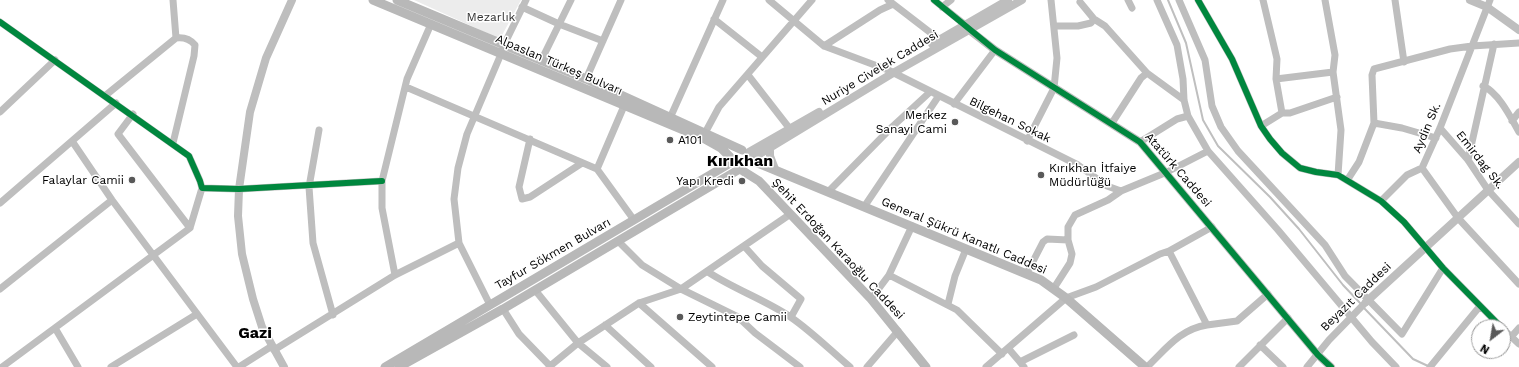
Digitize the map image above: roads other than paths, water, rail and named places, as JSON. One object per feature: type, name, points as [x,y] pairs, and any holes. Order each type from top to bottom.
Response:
[{"type":"main road","name":"Alpaslan Türkeş Bulvarı","points":[[374,0],[705,140],[721,148],[736,165]]},
{"type":"main road","name":"Alpaslan Türkeş Bulvarı","points":[[397,0],[586,79],[705,133],[749,156]]},
{"type":"main road","name":"Nuriye Civelek Caddesi","points":[[734,154],[749,156],[750,168],[736,165],[734,154]]},
{"type":"main road","name":"General Şükrü Kanatlı Caddesi","points":[[749,156],[828,192],[1028,273],[1054,288],[1146,367]]},
{"type":"main road","name":"Şehit Erdoğan Karaoğlu Caddesi","points":[[736,165],[759,181],[789,215],[871,299],[926,367]]},
{"type":"main road","name":"Tayfur Sökmen Bulvarı","points":[[385,367],[634,220],[736,165]]},
{"type":"main road","name":"Tayfur Sökmen Bulvarı","points":[[399,367],[503,309],[618,241],[736,165]]},
{"type":"street","points":[[173,0],[176,38]]},
{"type":"street","points":[[284,367],[262,327],[252,299],[242,254],[238,216],[250,112],[256,88],[266,58],[292,0]]},
{"type":"street","points":[[490,305],[459,243],[454,199],[458,168],[467,134],[504,44],[526,0]]},
{"type":"street","points":[[541,61],[571,0]]},
{"type":"street","points":[[586,79],[620,0]]},
{"type":"street","points":[[670,118],[722,0]]},
{"type":"street","name":"Bilgehan Sokak","points":[[769,0],[792,21],[824,46],[891,72],[1027,141],[1078,165],[1107,186],[1121,191]]},
{"type":"street","points":[[705,133],[719,107],[748,75],[792,21],[812,0]]},
{"type":"street","name":"Atatürk Caddesi","points":[[934,0],[995,50],[1140,142],[1167,172],[1318,355],[1331,367]]},
{"type":"street","points":[[942,7],[951,0]]},
{"type":"street","name":"Nuriye Civelek Caddesi","points":[[749,156],[790,129],[891,72],[1008,0]]},
{"type":"street","name":"Nuriye Civelek Caddesi","points":[[749,156],[770,148],[940,40],[1022,0]]},
{"type":"street","points":[[1027,141],[1054,88],[1057,58],[1055,26],[1051,0]]},
{"type":"street","points":[[1128,0],[1132,8]]},
{"type":"street","points":[[1157,0],[1177,46],[1183,79],[1184,100],[1188,116],[1208,151],[1375,345],[1396,367]]},
{"type":"street","points":[[1178,0],[1205,60],[1212,106],[1221,127],[1238,150],[1325,246],[1345,276],[1367,301],[1402,334],[1443,268]]},
{"type":"street","points":[[1198,0],[1232,59],[1261,126],[1282,153],[1300,168],[1338,175],[1348,179],[1381,201],[1404,222],[1443,268],[1493,319]]},
{"type":"street","points":[[1263,0],[1277,59],[1276,80],[1282,113]]},
{"type":"street","points":[[1325,0],[1335,55],[1333,72],[1341,130],[1338,175]]},
{"type":"street","points":[[1395,0],[1404,62]]},
{"type":"street","points":[[1470,0],[1488,3],[1519,30]]},
{"type":"street","points":[[824,46],[890,2],[940,40]]},
{"type":"street","points":[[1080,2],[1094,19],[1105,26],[1147,73],[1184,100]]},
{"type":"street","name":"Aydin Sk.","points":[[1488,3],[1440,128],[1422,168],[1458,218],[1519,284]]},
{"type":"street","points":[[522,8],[603,41]]},
{"type":"street","points":[[714,18],[762,57]]},
{"type":"street","points":[[1055,26],[1078,26],[1091,23],[1094,19]]},
{"type":"street","points":[[0,22],[133,114],[189,156],[202,188],[190,228],[2,367]]},
{"type":"street","points":[[395,275],[382,208],[382,181],[407,79],[431,24]]},
{"type":"street","points":[[106,95],[176,38],[186,38],[195,45],[194,56],[173,143]]},
{"type":"street","points":[[1348,179],[1358,162],[1374,123],[1372,75],[1374,69],[1450,49],[1519,43]]},
{"type":"street","points":[[1468,160],[1483,86],[1494,44]]},
{"type":"street","points":[[954,104],[995,50]]},
{"type":"street","points":[[0,112],[55,60]]},
{"type":"street","points":[[1276,80],[1333,72]]},
{"type":"street","points":[[1112,123],[1141,78],[1147,73]]},
{"type":"street","points":[[748,75],[790,129]]},
{"type":"street","points":[[1483,86],[1489,88],[1498,99],[1519,132]]},
{"type":"street","points":[[406,87],[597,169],[634,220]]},
{"type":"street","points":[[828,192],[892,127],[930,92]]},
{"type":"street","points":[[864,207],[938,96]]},
{"type":"street","points":[[1261,126],[1282,113],[1290,113],[1337,97]]},
{"type":"street","points":[[0,204],[116,103]]},
{"type":"street","points":[[597,169],[624,106]]},
{"type":"street","points":[[1512,121],[1519,112]]},
{"type":"street","points":[[133,114],[118,134],[190,228]]},
{"type":"street","points":[[1140,142],[1177,119],[1188,116]]},
{"type":"street","points":[[1374,123],[1402,128],[1436,138]]},
{"type":"street","name":"Emirdag Sk.","points":[[1440,128],[1468,160],[1488,190],[1519,224]]},
{"type":"street","points":[[319,130],[309,187],[313,243],[333,315]]},
{"type":"street","points":[[530,140],[519,187],[522,199],[530,197],[582,163]]},
{"type":"street","points":[[72,141],[112,200],[153,256],[238,367],[333,315],[395,275],[459,243]]},
{"type":"street","points":[[770,148],[770,156],[775,169]]},
{"type":"street","points":[[1054,288],[1070,263],[1072,254],[1068,240],[1068,227],[1075,215],[1108,200],[1121,191],[1167,172],[1208,151]]},
{"type":"street","name":"Beyazıt Caddesi","points":[[1307,367],[1329,340],[1367,301],[1519,162]]},
{"type":"street","points":[[1381,201],[1407,175],[1422,168]]},
{"type":"street","points":[[202,188],[240,189],[309,187],[382,181]]},
{"type":"street","points":[[0,289],[112,200]]},
{"type":"street","points":[[503,309],[519,334],[550,367],[578,343],[639,303],[681,289],[708,272],[789,215]]},
{"type":"street","points":[[871,299],[889,275],[912,226]]},
{"type":"street","points":[[986,367],[1066,298],[1096,286],[1169,251],[1212,227]]},
{"type":"street","points":[[1028,273],[1043,242],[1047,240],[1068,240]]},
{"type":"street","points":[[618,241],[642,265],[681,289],[738,317],[755,333],[800,367]]},
{"type":"street","points":[[744,246],[762,266],[801,300],[791,317]]},
{"type":"street","points":[[948,304],[955,276],[966,249]]},
{"type":"street","points":[[1169,251],[1208,325]]},
{"type":"street","points":[[708,272],[726,284],[771,305],[791,317],[850,367]]},
{"type":"street","points":[[889,275],[948,304],[967,319],[1002,354]]},
{"type":"street","points":[[535,290],[578,343],[607,367]]},
{"type":"street","points":[[1146,367],[1185,331],[1194,327],[1237,321],[1268,294]]},
{"type":"street","points":[[639,303],[712,367]]},
{"type":"street","points":[[1431,366],[1480,306]]},
{"type":"street","points":[[111,367],[197,314]]},
{"type":"street","points":[[1239,367],[1288,318]]},
{"type":"street","points":[[605,325],[651,367]]},
{"type":"street","points":[[55,328],[78,367]]},
{"type":"street","points":[[1519,328],[1511,337],[1519,344]]},
{"type":"street","points":[[867,367],[898,331]]},
{"type":"street","points":[[1008,348],[1022,365],[1074,335]]},
{"type":"street","points":[[1260,345],[1283,367]]},
{"type":"waterway","points":[[1168,0],[1186,43],[1203,120],[1218,146],[1270,197],[1299,229],[1343,285],[1361,304]]},
{"type":"waterway","points":[[1364,308],[1413,359],[1428,366]]},
{"type":"place","name":"Merkez Sanayi Cami","points":[[955,122]]},
{"type":"place","name":"A101","points":[[670,140]]},
{"type":"place","name":"Kırıkhan İtfaiye Müdürlüğü","points":[[1041,175]]},
{"type":"place","name":"Falaylar Camii","points":[[132,180]]},
{"type":"place","name":"Yapı Kredi","points":[[742,181]]},
{"type":"place","name":"Zeytintepe Camii","points":[[680,317]]},
{"type":"district","name":"Kırıkhan","points":[[740,161]]},
{"type":"district","name":"Gazi","points":[[255,333]]},
{"type":"park label","name":"Mezarlık","points":[[491,17]]}]
